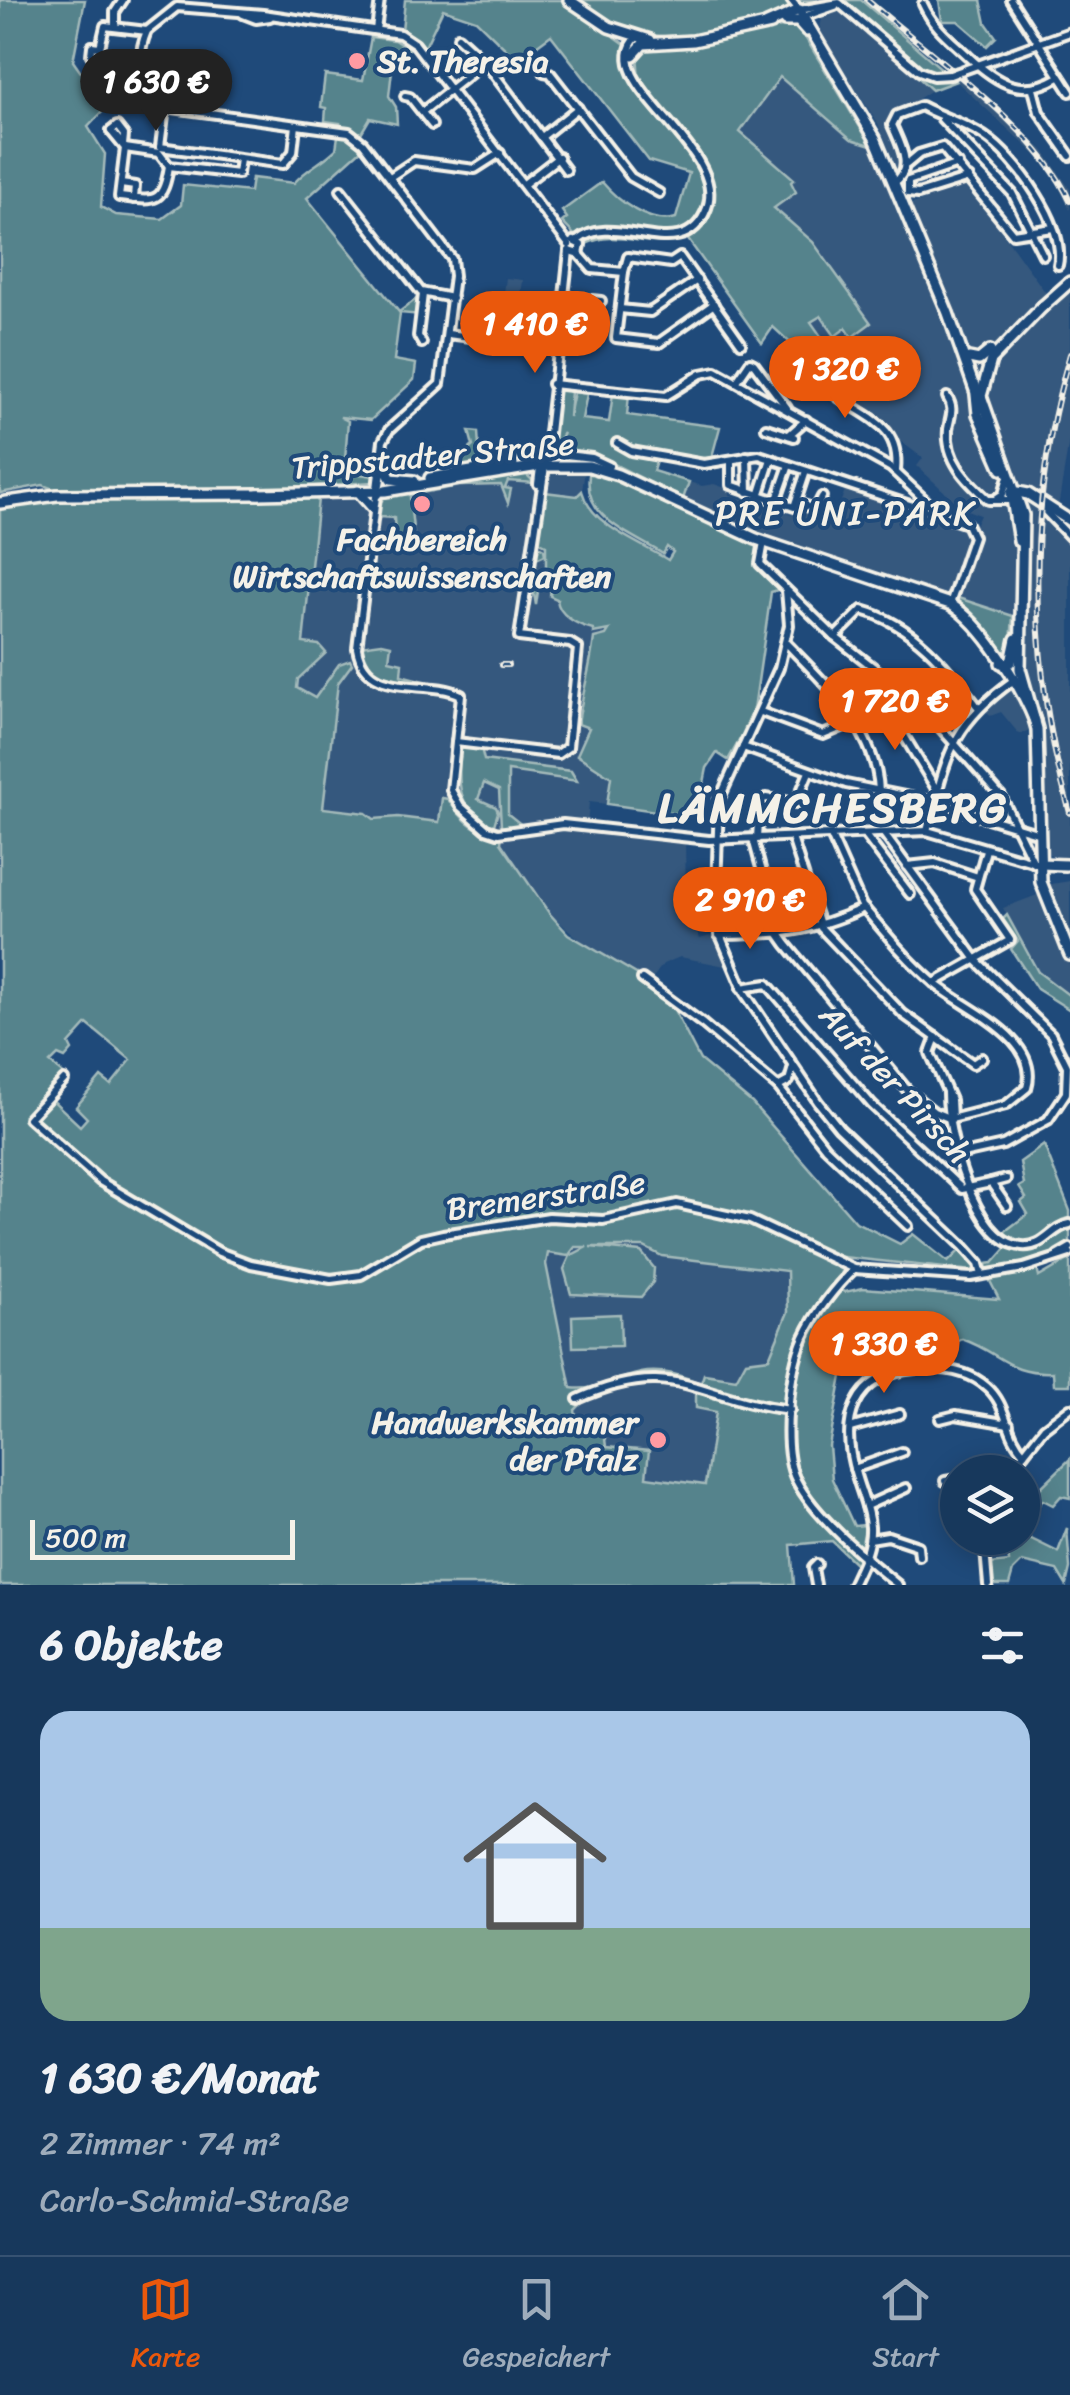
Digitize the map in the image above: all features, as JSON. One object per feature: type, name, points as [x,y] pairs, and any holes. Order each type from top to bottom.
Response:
[{"type":"main road","points":[[569,0],[620,31],[658,42]]},
{"type":"main road","points":[[785,18],[788,0]]},
{"type":"main road","points":[[631,51],[642,44],[693,41],[801,14],[870,126],[979,383],[985,414],[1025,528]]},
{"type":"main road","points":[[785,18],[800,22],[823,48]]},
{"type":"main road","points":[[967,359],[979,360],[1070,282]]},
{"type":"main road","points":[[979,383],[1002,346],[1043,306]]},
{"type":"main road","points":[[990,351],[979,383],[978,414],[1016,496],[1018,674]]},
{"type":"main road","name":"Trippstadter Straße","points":[[258,494],[378,488],[581,460],[609,466],[685,505]]},
{"type":"main road","name":"Trippstadter Straße","points":[[258,494],[358,491],[543,463],[577,465],[607,471],[764,542],[950,604],[965,615],[1001,663],[1018,674],[1031,702],[1040,864],[1048,905],[1070,955]]},
{"type":"main road","points":[[382,464],[391,478],[414,481]]},
{"type":"main road","points":[[358,491],[372,511]]},
{"type":"main road","points":[[0,503],[57,495],[258,494]]},
{"type":"main road","points":[[1016,496],[1028,494],[1070,523]]},
{"type":"main road","points":[[1016,496],[1070,523]]},
{"type":"main road","points":[[1018,674],[1026,506],[1034,504]]},
{"type":"main road","points":[[1001,663],[1011,662],[1016,639]]},
{"type":"main road","name":"Trippstadter Straße","points":[[1018,674],[1035,720]]},
{"type":"main road","points":[[1040,864],[1066,865]]},
{"type":"street","points":[[115,27],[114,12],[123,0]]},
{"type":"street","points":[[376,30],[380,0]]},
{"type":"street","points":[[788,0],[801,14]]},
{"type":"street","points":[[1010,0],[1070,92]]},
{"type":"street","points":[[921,1],[936,29],[998,82],[1033,89],[1058,77]]},
{"type":"street","points":[[801,14],[833,2],[846,8],[920,71],[933,76],[954,74],[1070,32]]},
{"type":"street","points":[[378,488],[383,442],[395,424],[438,388],[452,298],[454,270],[448,252],[364,143],[349,132],[165,107],[140,75],[147,31],[177,7],[376,30],[410,39],[592,269],[624,272]]},
{"type":"street","points":[[823,48],[814,28],[824,8]]},
{"type":"street","points":[[801,14],[846,8]]},
{"type":"street","points":[[99,47],[102,28],[147,31]]},
{"type":"street","points":[[620,31],[631,51]]},
{"type":"street","points":[[458,37],[485,62],[566,170]]},
{"type":"street","points":[[543,463],[566,270],[575,247],[593,232],[615,229],[650,238],[677,236],[698,223],[708,206],[706,171],[644,93],[631,68],[631,51],[637,37]]},
{"type":"street","points":[[422,112],[485,62]]},
{"type":"street","points":[[544,72],[550,73],[632,177],[659,193]]},
{"type":"street","points":[[1033,89],[1039,112],[1070,156]]},
{"type":"street","points":[[405,96],[432,125]]},
{"type":"street","points":[[906,165],[892,124],[897,114],[916,106],[974,130],[1003,151],[1032,188],[1060,246],[1058,265]]},
{"type":"street","points":[[165,107],[159,150],[169,166],[163,194],[150,200],[119,197],[124,147],[159,150],[240,159],[287,162],[293,152],[296,124]]},
{"type":"street","points":[[543,136],[578,108]]},
{"type":"street","points":[[941,118],[1012,193],[1043,254]]},
{"type":"street","points":[[894,183],[901,178],[906,165],[920,154],[942,147],[1013,234],[1053,228]]},
{"type":"street","points":[[902,150],[920,154]]},
{"type":"street","points":[[390,177],[414,161],[475,168],[500,153]]},
{"type":"street","points":[[214,171],[216,156]]},
{"type":"street","points":[[524,184],[559,157]]},
{"type":"street","points":[[169,166],[238,174],[240,159]]},
{"type":"street","points":[[958,164],[908,182],[908,193],[918,194],[969,178]]},
{"type":"street","points":[[121,184],[135,186],[134,199]]},
{"type":"street","points":[[341,190],[423,294],[452,298]]},
{"type":"street","points":[[714,304],[659,343],[616,338],[628,258],[670,262],[680,256],[742,343]]},
{"type":"street","points":[[620,308],[650,312],[696,280]]},
{"type":"street","points":[[422,343],[418,336],[423,294]]},
{"type":"street","points":[[562,297],[601,301]]},
{"type":"street","points":[[448,334],[556,348]]},
{"type":"street","points":[[737,381],[750,362],[754,364],[788,410]]},
{"type":"street","points":[[552,384],[666,396],[705,372],[716,371],[896,471],[942,516]]},
{"type":"street","points":[[834,394],[887,430],[896,447],[896,471]]},
{"type":"street","points":[[947,397],[952,406],[948,434],[953,459],[964,477],[986,498],[996,502],[1016,496]]},
{"type":"street","points":[[766,428],[791,436],[806,420]]},
{"type":"street","points":[[395,424],[386,442],[372,511],[356,648],[360,664],[383,682],[461,695],[452,796],[486,829],[498,833],[568,824],[716,840],[927,831],[1040,864]]},
{"type":"street","points":[[456,742],[558,754],[566,749],[580,654],[573,644],[520,637],[547,427]]},
{"type":"street","points":[[547,442],[557,454],[592,458],[609,466]]},
{"type":"street","points":[[617,443],[632,450],[704,464],[747,456],[771,459],[967,524],[973,532],[950,604]]},
{"type":"street","points":[[747,456],[748,492]]},
{"type":"street","points":[[759,496],[771,459]]},
{"type":"street","points":[[731,460],[731,486],[794,507],[806,472]]},
{"type":"street","points":[[776,502],[789,465]]},
{"type":"street","points":[[510,471],[530,472],[539,486]]},
{"type":"street","points":[[997,498],[1003,494],[1006,480]]},
{"type":"street","points":[[986,498],[1016,496]]},
{"type":"street","points":[[796,503],[816,510],[822,497]]},
{"type":"street","points":[[1045,511],[1070,537]]},
{"type":"street","points":[[764,542],[760,564],[835,637],[907,694],[1001,796],[1026,858]]},
{"type":"street","points":[[786,590],[786,644],[761,712],[722,786],[716,840],[715,919],[741,988],[804,1082],[839,1128],[963,1246],[979,1264],[982,1275]]},
{"type":"street","points":[[835,637],[860,611],[879,616],[935,655],[978,707]]},
{"type":"street","points":[[786,644],[854,722],[874,760],[879,791]]},
{"type":"street","points":[[927,831],[954,742],[978,707],[1018,674]]},
{"type":"street","points":[[877,690],[938,792]]},
{"type":"street","points":[[761,712],[823,735],[854,722]]},
{"type":"street","points":[[743,747],[810,772],[935,802],[1040,834]]},
{"type":"street","points":[[810,772],[796,803],[766,798],[760,802],[755,839],[779,934],[908,1091],[934,1112],[951,1119],[1010,1103],[1024,1092],[1029,1070],[1020,1050],[934,983],[864,908],[831,836]]},
{"type":"street","points":[[884,834],[975,959],[1052,1034],[1065,1057],[1069,1082],[1060,1106],[1038,1128],[1003,1145],[958,1155]]},
{"type":"street","points":[[865,835],[910,894]]},
{"type":"street","points":[[792,838],[821,928],[878,990],[936,1038],[973,1064],[982,1058]]},
{"type":"street","points":[[934,983],[1010,940],[976,886],[986,850]]},
{"type":"street","points":[[906,866],[935,862],[978,877]]},
{"type":"street","points":[[720,935],[779,934],[821,928],[864,908]]},
{"type":"street","points":[[642,979],[778,1087],[825,1148],[908,1226]]},
{"type":"street","name":"Auf der Pirsch","points":[[741,988],[767,984],[896,1130],[959,1188],[966,1188]]},
{"type":"street","points":[[936,1038],[930,1053],[947,1093],[966,1188],[990,1224],[1011,1244],[1027,1247],[1042,1243],[1060,1227],[1070,1224]]},
{"type":"street","points":[[790,1081],[793,1066]]},
{"type":"street","name":"Bremerstraße","points":[[64,1080],[28,1117],[100,1181],[204,1243],[251,1264],[293,1272],[351,1278],[370,1271],[421,1239],[443,1234],[549,1217],[603,1220],[677,1204],[750,1220],[854,1269],[982,1275],[1070,1250]]},
{"type":"street","points":[[778,1087],[790,1081],[804,1082]]},
{"type":"street","points":[[966,1188],[1006,1179]]},
{"type":"street","points":[[990,1183],[1007,1206]]},
{"type":"street","points":[[854,1269],[803,1339],[795,1366],[787,1452],[798,1484],[898,1585]]},
{"type":"street","points":[[852,1585],[870,1538],[866,1506],[854,1469],[850,1428],[854,1405],[868,1385],[896,1372],[927,1368],[952,1370],[980,1381],[999,1400],[1014,1442],[1024,1453],[1044,1428],[1070,1408]]},
{"type":"street","points":[[578,1399],[618,1384],[663,1378],[755,1405],[790,1410]]},
{"type":"street","points":[[850,1428],[900,1414]]},
{"type":"street","points":[[940,1419],[953,1415],[1009,1424]]},
{"type":"street","points":[[854,1469],[902,1452]]},
{"type":"street","points":[[866,1506],[906,1488]]},
{"type":"street","points":[[870,1538],[888,1536],[918,1546],[919,1556]]},
{"type":"street","points":[[985,1555],[988,1585]]},
{"type":"street","points":[[816,1585],[817,1564]]},
{"type":"shaded area","points":[[838,12],[851,16],[932,90],[889,118],[903,158],[898,172],[878,124],[819,32],[823,14]]},
{"type":"shaded area","points":[[780,76],[851,139],[875,148],[900,208],[968,185],[1048,296],[1070,275],[1070,434],[1058,508],[1070,516],[1070,875],[1068,864],[1049,854],[1043,838],[1040,726],[1024,670],[1025,618],[956,597],[948,607],[728,523],[683,499],[689,482],[714,484],[731,490],[730,495],[792,515],[795,509],[814,515],[818,509],[836,515],[845,490],[960,529],[976,524],[980,515],[962,508],[917,466],[923,458],[813,377],[835,356],[811,322],[821,315],[813,242],[774,208],[793,179],[739,132]]},
{"type":"shaded area","points":[[962,79],[1043,150],[1070,189],[1070,210],[1054,177],[1037,156],[956,81]]},
{"type":"shaded area","points":[[506,278],[523,280],[516,334],[499,332]]},
{"type":"shaded area","points":[[560,468],[585,470],[582,491],[589,511],[662,560],[577,755],[611,777],[607,804],[589,802],[587,828],[685,839],[686,901],[700,939],[717,934],[730,967],[680,957],[663,964],[650,982],[593,951],[549,913],[495,836],[483,832],[455,810],[440,822],[398,817],[374,819],[365,813],[322,808],[338,682],[352,664],[350,660],[339,664],[314,699],[297,688],[318,499]]},
{"type":"shaded area","points":[[1011,684],[1033,729],[1019,734],[1001,712],[990,716],[981,705]]},
{"type":"shaded area","points":[[1070,881],[1068,997],[1038,972],[1003,908],[1040,894],[1039,886]]},
{"type":"shaded area","points":[[575,1246],[644,1247],[662,1256],[788,1271],[788,1312],[780,1338],[769,1358],[736,1379],[704,1374],[702,1383],[647,1373],[586,1390],[570,1388],[546,1264],[548,1252]]},
{"type":"shaded area","name":"Handwerkskammer der Pfalz","points":[[655,1381],[694,1391],[696,1408],[716,1411],[705,1486],[645,1477],[606,1447],[578,1432],[575,1410],[589,1396]]},
{"type":"green space","points":[[0,0],[85,0],[73,61],[82,74],[101,78],[108,106],[88,127],[105,154],[101,207],[116,215],[162,219],[181,205],[183,185],[250,192],[252,178],[294,183],[336,149],[340,123],[325,121],[326,108],[321,107],[325,75],[363,80],[371,37],[394,40],[409,49],[393,61],[389,96],[396,107],[397,124],[370,118],[357,140],[363,148],[307,198],[399,312],[423,294],[421,315],[400,313],[394,360],[416,364],[414,380],[371,420],[340,417],[348,421],[344,472],[374,476],[372,482],[258,490],[61,492],[43,485],[0,493]]},
{"type":"green space","points":[[405,0],[564,0],[625,44],[625,64],[634,83],[639,79],[637,54],[646,46],[685,46],[797,24],[871,145],[851,139],[780,77],[740,132],[794,179],[791,182],[796,192],[774,208],[813,242],[871,323],[852,337],[846,328],[835,336],[821,316],[811,322],[835,356],[813,377],[792,362],[797,349],[773,327],[762,343],[687,238],[661,243],[610,238],[584,245],[562,222],[567,218],[562,211],[602,182],[635,210],[666,220],[676,218],[689,173],[649,161],[551,35],[517,60],[476,20],[443,9],[424,49],[402,31]]},
{"type":"green space","points":[[574,0],[818,0],[714,33],[667,36],[622,26]]},
{"type":"green space","points":[[834,0],[861,0],[956,81],[932,90]]},
{"type":"green space","points":[[939,0],[981,0],[986,23],[996,37],[987,46],[958,21],[942,21]]},
{"type":"green space","points":[[555,391],[571,391],[569,417],[574,392],[587,394],[582,419],[609,422],[613,393],[629,395],[627,415],[720,427],[710,464],[657,458],[653,471],[689,482],[683,499],[604,459],[557,452],[563,433],[553,449],[549,439]]},
{"type":"green space","points":[[469,431],[478,432],[480,462],[488,461],[495,447],[534,446],[540,452],[529,458],[454,469],[455,462],[473,446]]},
{"type":"green space","points":[[590,470],[625,482],[757,543],[757,565],[781,589],[771,592],[753,716],[728,760],[717,753],[707,768],[697,817],[607,804],[611,777],[577,755],[589,728],[578,724],[594,638],[609,630],[593,633],[593,629],[569,618],[557,599],[550,596],[551,585],[539,584],[536,605],[534,594],[529,592],[535,544],[544,549],[545,555],[536,559],[536,576],[552,579],[546,572],[546,545],[536,540],[544,492],[577,496],[582,491],[595,514],[617,532],[668,560],[673,552],[667,547],[663,554],[610,522],[592,500]]},
{"type":"green space","points":[[526,474],[535,483],[508,481],[508,503],[501,485],[459,486],[410,495],[413,547],[396,551],[394,518],[379,517],[373,547],[380,503],[387,494]]},
{"type":"green space","points":[[44,498],[318,499],[303,643],[319,645],[326,653],[298,679],[297,688],[315,698],[339,664],[350,660],[352,664],[338,683],[323,808],[366,813],[374,819],[398,817],[439,822],[442,798],[448,799],[463,818],[479,829],[498,834],[521,832],[502,835],[501,843],[549,913],[568,934],[650,982],[669,1000],[700,1060],[752,1103],[856,1222],[900,1244],[913,1234],[948,1262],[960,1250],[975,1264],[973,1271],[842,1257],[842,1273],[835,1285],[845,1292],[863,1288],[999,1299],[988,1277],[1036,1265],[1039,1277],[1070,1259],[1070,1385],[1054,1385],[1053,1372],[1025,1370],[962,1339],[943,1351],[943,1366],[911,1362],[908,1336],[848,1344],[829,1446],[832,1479],[854,1526],[866,1525],[857,1565],[832,1541],[791,1545],[794,1585],[0,1585],[0,507]],"holes":[[[87,1024],[131,1060],[111,1085],[101,1077],[76,1107],[87,1118],[80,1126],[49,1097],[66,1085],[66,1076],[50,1063],[58,1055],[65,1058],[72,1050],[69,1044]],[[575,1247],[587,1247],[570,1256],[564,1269],[571,1294],[641,1297],[653,1282],[654,1268],[641,1252],[590,1247],[644,1247],[662,1256],[787,1271],[788,1312],[769,1358],[746,1361],[736,1379],[704,1374],[701,1383],[668,1373],[647,1372],[591,1388],[571,1388],[546,1264],[548,1253],[568,1256]],[[640,1382],[667,1382],[696,1393],[696,1408],[716,1412],[705,1485],[646,1477],[649,1451],[606,1447],[604,1430],[578,1432],[575,1410],[589,1396]]]},
{"type":"green space","points":[[955,597],[1013,616],[1010,656],[1006,660]]},
{"type":"green space","points":[[391,645],[389,660],[402,663],[401,675],[427,682],[376,674],[360,646]]},
{"type":"green space","points":[[461,746],[481,748],[484,760],[571,771],[577,781],[508,771],[508,814],[523,826],[506,829],[501,826],[499,790],[484,783],[478,799],[496,807],[493,828],[466,804],[459,771]]},
{"type":"green space","points":[[1007,915],[1038,972],[1070,996],[1070,1010],[1037,989],[1011,949],[1018,941],[1003,919]]},
{"type":"green space","points":[[1044,1145],[1070,1211],[1070,1242],[1054,1255],[988,1271],[986,1264],[993,1263],[1009,1245],[1000,1235],[1028,1214],[1021,1202],[1026,1198],[1019,1187],[1024,1184],[1020,1162]]},
{"type":"green space","points":[[620,1314],[621,1346],[573,1347],[572,1316]]},
{"type":"green space","points":[[1070,1459],[1070,1498],[1061,1496],[1053,1505],[1043,1500],[1040,1504],[1040,1488]]},
{"type":"green space","points":[[1067,1528],[1070,1568],[1066,1585],[1057,1570],[1022,1562],[1013,1571],[1009,1585],[993,1585],[989,1564],[1009,1562],[1008,1555],[1040,1555],[1040,1543],[1058,1552]]},
{"type":"railway","points":[[867,0],[1007,119],[1054,173],[1070,201]]},
{"type":"railway","points":[[1070,354],[1045,468],[1037,583],[1046,699],[1070,813]]},
{"type":"railway","points":[[501,665],[508,665]]},
{"type":"place","name":"St. Theresia","points":[[357,61]]},
{"type":"place","name":"Fachbereich Wirtschaftswissenschaften","points":[[422,504]]},
{"type":"place","name":"Handwerkskammer der Pfalz","points":[[658,1440]]},
{"type":"district","name":"PRE UNI-PARK","points":[[846,513]]},
{"type":"district","name":"LÄMMCHESBERG","points":[[833,808]]}]
